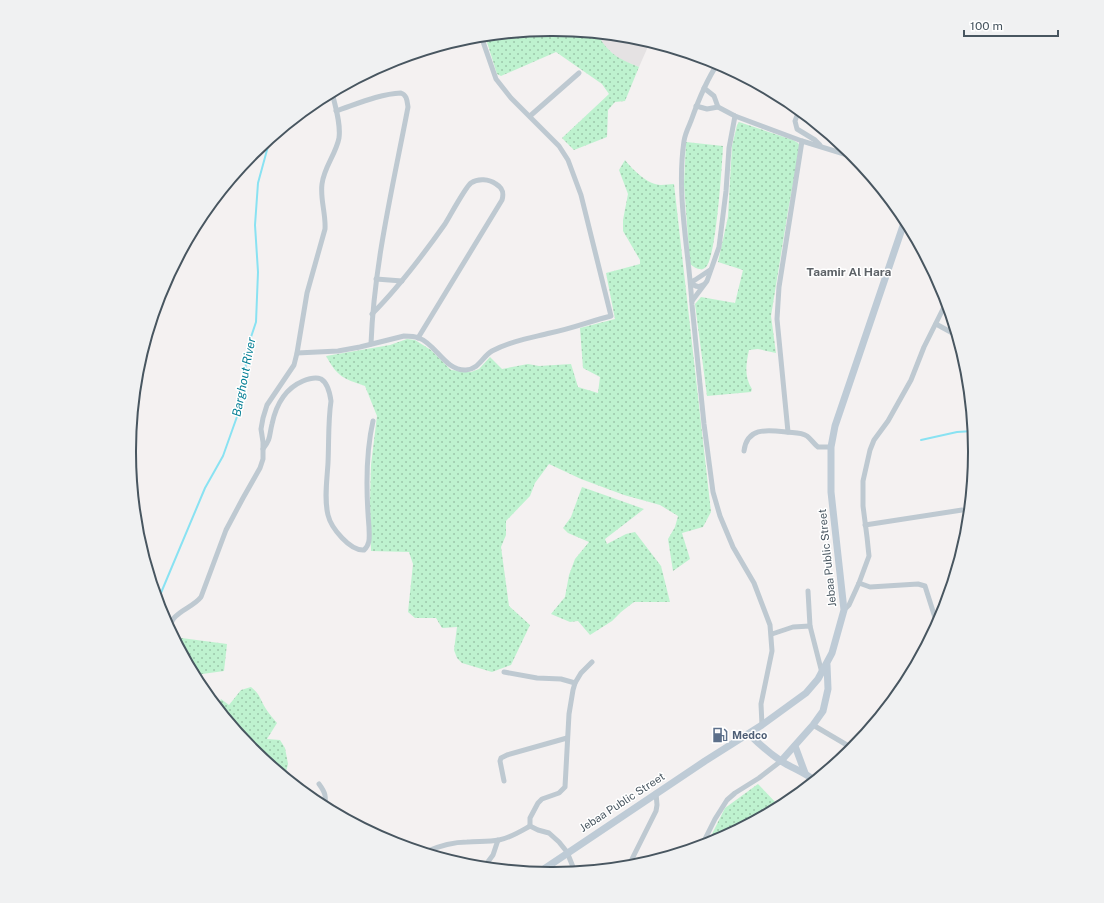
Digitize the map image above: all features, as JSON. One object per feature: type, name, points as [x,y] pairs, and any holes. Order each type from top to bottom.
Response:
[{"type":"main road","name":"Jebaa Public Street","points":[[547,867],[656,793],[762,726],[806,692],[818,679],[827,665],[832,653],[844,610],[831,492],[831,447],[835,426],[902,229]]},
{"type":"main road","points":[[781,761],[813,725],[823,711],[828,689],[827,665]]},
{"type":"main road","points":[[749,734],[781,761],[810,777]]},
{"type":"main road","points":[[795,746],[805,773]]},
{"type":"street","points":[[297,353],[338,351],[404,336],[418,338],[430,346],[455,368],[465,370],[478,366],[490,352],[516,340],[551,333],[589,321],[612,316],[581,195],[568,160],[559,146],[511,98],[496,79],[483,42]]},
{"type":"street","points":[[714,69],[696,106],[684,140],[682,189],[704,424],[713,492],[722,522],[733,546],[754,583],[772,634],[771,659],[761,704],[762,726]]},
{"type":"street","points":[[530,116],[579,73]]},
{"type":"street","points":[[704,88],[714,96],[718,107]]},
{"type":"street","points":[[336,111],[388,94],[401,93],[406,96],[407,100],[408,107],[393,180],[376,279],[372,314],[371,344]]},
{"type":"street","points":[[172,621],[182,611],[195,604],[202,597],[226,530],[260,468],[263,459],[261,430],[267,405],[294,365],[306,293],[324,229],[325,219],[322,186],[326,171],[339,139],[339,128],[333,98]]},
{"type":"street","points":[[696,106],[707,109],[718,107],[735,116],[802,141],[840,152]]},
{"type":"street","points":[[692,301],[707,281],[719,247],[726,192],[729,148],[735,116]]},
{"type":"street","points":[[797,116],[795,121],[797,129],[815,140],[820,145]]},
{"type":"street","points":[[788,432],[777,319],[779,286],[802,141]]},
{"type":"street","points":[[372,314],[391,296],[444,224],[469,184],[481,179],[493,182],[498,185],[503,194],[502,200],[418,338]]},
{"type":"street","points":[[689,270],[694,275],[702,276]]},
{"type":"street","points":[[691,282],[710,270]]},
{"type":"street","points":[[376,279],[402,281]]},
{"type":"street","points":[[691,282],[695,286],[700,287],[703,285]]},
{"type":"street","points":[[844,610],[849,605],[859,584],[869,556],[863,506],[862,481],[870,450],[874,440],[888,421],[911,380],[924,347],[942,311]]},
{"type":"street","points":[[936,324],[949,331]]},
{"type":"street","points":[[263,449],[270,441],[275,412],[285,394],[294,385],[306,380],[319,378],[323,380],[328,389],[331,401],[326,499],[328,517],[340,536],[357,550],[364,550],[367,547],[369,537],[366,502],[367,472],[370,435],[373,421]]},
{"type":"street","points":[[744,451],[746,442],[753,434],[757,431],[763,430],[800,433],[807,436],[818,447],[831,447]]},
{"type":"street","points":[[866,525],[962,510]]},
{"type":"street","points":[[859,584],[870,588],[918,584],[925,586],[934,615]]},
{"type":"street","points":[[808,591],[810,626],[822,673]]},
{"type":"street","points":[[772,634],[793,627],[810,626]]},
{"type":"street","points":[[530,826],[530,818],[538,803],[542,799],[559,793],[565,787],[569,714],[575,683],[587,666],[592,662]]},
{"type":"street","points":[[504,672],[537,678],[561,679],[575,683]]},
{"type":"street","points":[[813,725],[846,745]]},
{"type":"street","points":[[504,781],[500,761],[501,758],[567,738]]},
{"type":"street","points":[[706,837],[727,800],[735,793],[760,778],[781,761]]},
{"type":"street","points":[[319,784],[325,791],[326,800]]},
{"type":"street","points":[[631,859],[656,811],[656,793]]},
{"type":"street","points":[[432,849],[453,843],[498,840],[509,837],[530,826]]},
{"type":"street","points":[[530,826],[549,833],[567,852],[573,866]]},
{"type":"street","points":[[488,862],[493,855],[498,840]]},
{"type":"shaded area","points":[[600,39],[648,47],[639,67],[619,59],[604,46]]},
{"type":"green space","points":[[552,36],[600,39],[605,46],[619,58],[639,67],[625,101],[615,102],[608,110],[607,137],[574,150],[562,138],[609,94],[602,84],[556,52],[501,76],[497,74],[487,42],[525,37]]},
{"type":"green space","points":[[739,122],[793,140],[800,146],[771,316],[776,353],[758,349],[749,350],[746,370],[749,384],[752,389],[751,392],[707,396],[695,304],[701,297],[735,303],[743,270],[718,262],[728,217],[732,146]]},
{"type":"green space","points":[[686,142],[723,146],[718,210],[713,247],[710,260],[706,267],[702,269],[696,268],[690,264],[684,184]]},
{"type":"green space","points":[[625,160],[646,180],[661,185],[674,184],[711,512],[703,527],[682,533],[690,559],[673,571],[668,539],[675,527],[678,516],[660,505],[624,495],[581,479],[549,464],[535,483],[530,496],[506,521],[506,535],[501,547],[509,606],[530,625],[511,665],[492,672],[462,663],[457,658],[454,650],[457,627],[442,628],[436,618],[415,618],[408,612],[413,564],[409,552],[371,551],[371,465],[377,416],[365,386],[341,376],[326,356],[390,345],[407,339],[415,340],[431,350],[451,370],[471,372],[479,369],[490,357],[502,369],[528,364],[539,366],[571,364],[578,387],[598,393],[600,377],[583,368],[580,328],[615,319],[606,273],[640,264],[640,260],[623,231],[623,220],[628,194],[619,170]]},
{"type":"green space","points":[[582,487],[644,509],[605,539],[607,544],[626,534],[635,532],[661,566],[670,602],[634,602],[612,621],[590,635],[578,621],[570,622],[551,614],[565,597],[569,575],[575,559],[589,542],[568,533],[563,528],[571,517]]},
{"type":"green space","points":[[181,638],[227,644],[224,671],[202,674]]},
{"type":"green space","points":[[251,687],[257,693],[267,711],[277,723],[267,739],[280,740],[285,748],[288,764],[286,771],[258,745],[220,701],[221,699],[229,705],[241,690]]},
{"type":"green space","points":[[758,784],[775,802],[736,824],[712,835],[725,808]]},
{"type":"waterway","name":"Barghout River","points":[[161,592],[205,488],[223,456],[239,411],[249,343],[256,322],[258,272],[255,225],[258,183],[267,149]]},
{"type":"waterway","points":[[921,440],[957,432],[967,431]]},
{"type":"place","name":"Medco","points":[[720,735]]},
{"type":"district","name":"Taamir Al Hara","points":[[849,272]]}]
